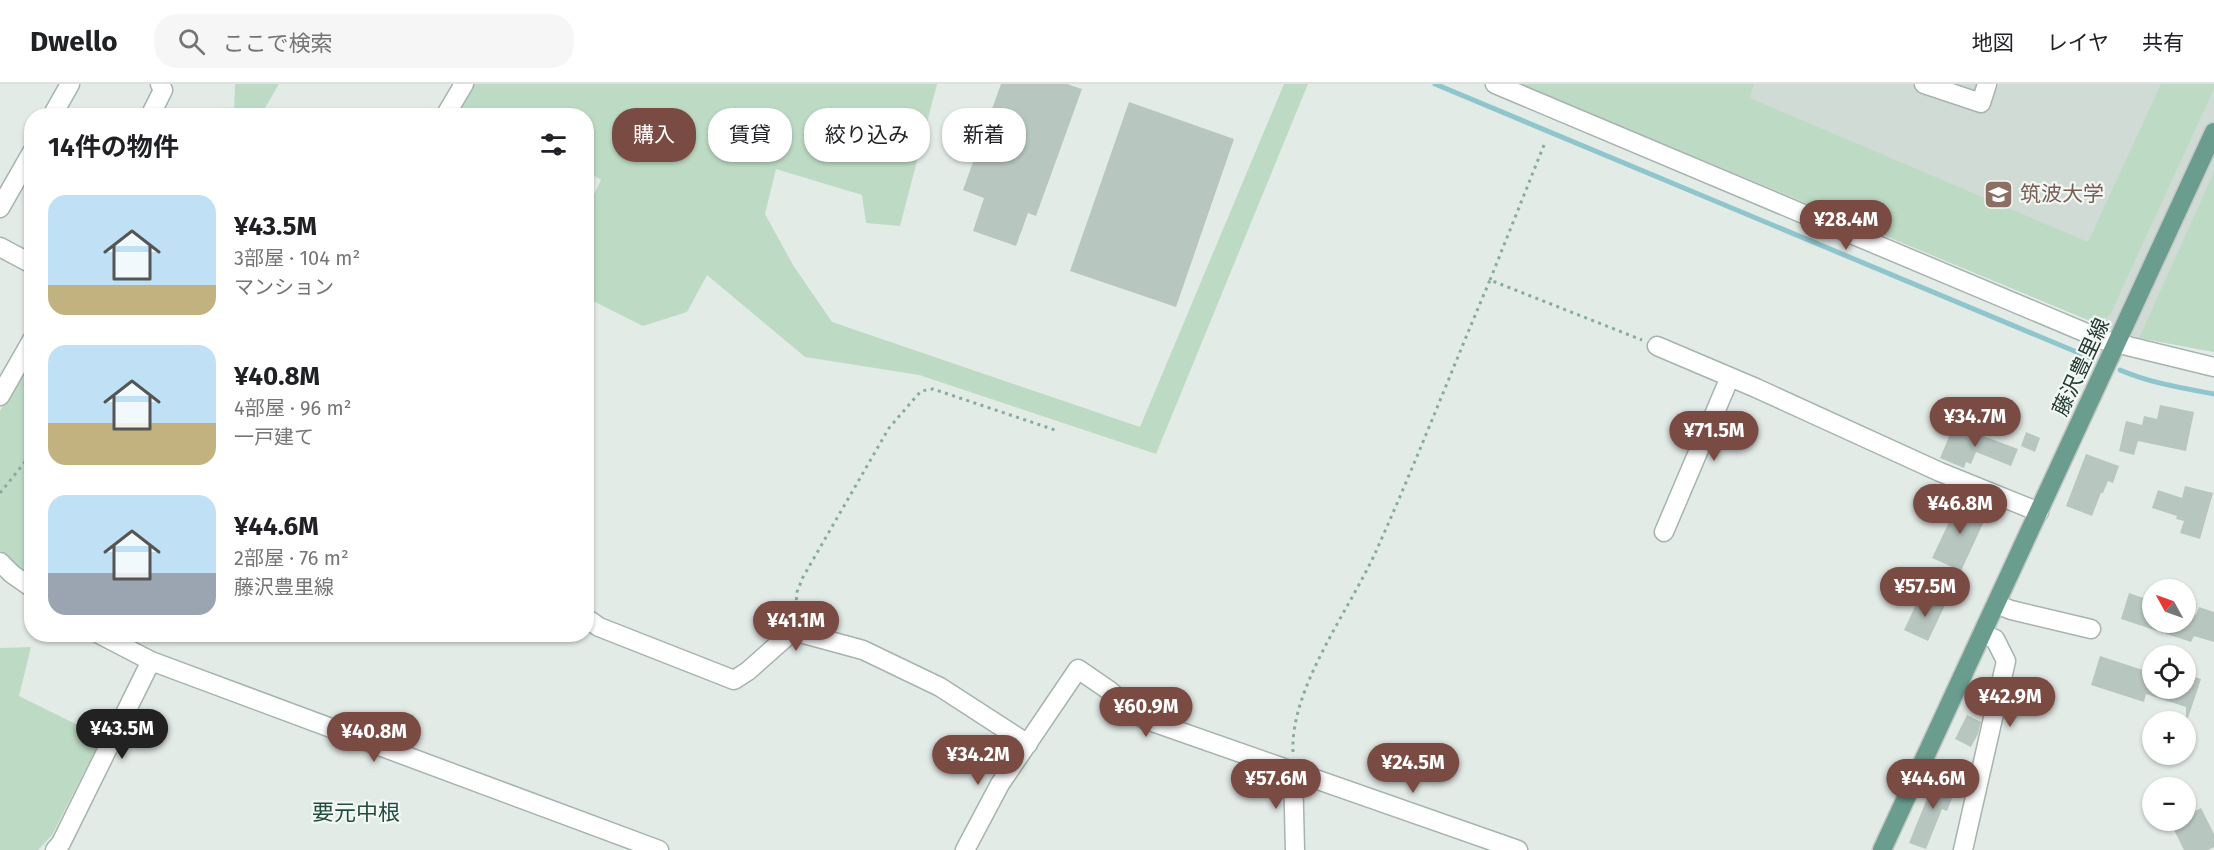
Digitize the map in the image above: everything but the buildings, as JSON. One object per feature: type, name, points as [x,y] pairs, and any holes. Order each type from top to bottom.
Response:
[{"type":"main road","name":"藤沢豊里線","points":[[1882,850],[2214,132]]},
{"type":"street","points":[[56,108],[70,84]]},
{"type":"street","points":[[154,108],[164,90],[160,84]]},
{"type":"street","points":[[450,108],[464,84]]},
{"type":"street","points":[[1495,84],[2115,344],[2214,368]]},
{"type":"street","points":[[1924,84],[1981,103],[1987,84]]},
{"type":"street","points":[[0,207],[24,166]]},
{"type":"street","points":[[0,247],[24,260]]},
{"type":"street","points":[[1657,346],[1940,472],[2039,512]]},
{"type":"street","points":[[0,396],[24,354]]},
{"type":"street","points":[[1664,532],[1730,377]]},
{"type":"street","points":[[0,562],[24,582]]},
{"type":"street","points":[[1996,604],[2011,610],[2091,629]]},
{"type":"street","points":[[594,623],[734,680],[748,671],[793,631],[863,650],[940,687],[1028,744]]},
{"type":"street","points":[[1963,850],[2006,660],[1995,639],[1982,634]]},
{"type":"street","points":[[115,642],[151,661],[659,850]]},
{"type":"street","points":[[60,848],[151,661]]},
{"type":"street","points":[[965,850],[1000,784],[1078,669],[1144,719],[1518,850]]},
{"type":"street","points":[[1293,770],[1295,850]]},
{"type":"path","points":[[1293,770],[1292,735],[1299,707],[1323,651],[1377,551],[1544,145]]},
{"type":"path","points":[[1490,280],[1657,346]]},
{"type":"path","points":[[793,631],[797,592],[803,577],[889,428],[921,391],[933,389],[1058,431]]},
{"type":"path","points":[[0,493],[24,463]]},
{"type":"shaded area","name":"筑波大学","points":[[1520,84],[2214,84],[2214,352],[2139,338],[2100,325]]},
{"type":"green space","points":[[235,84],[279,84],[265,108],[234,108]]},
{"type":"green space","points":[[473,84],[937,84],[930,111],[930,108],[804,108],[804,162],[917,162],[900,226],[866,223],[862,195],[776,169],[765,214],[793,265],[832,322],[1140,427],[1284,84],[1308,84],[1156,454],[919,375],[805,357],[707,275],[687,312],[643,326],[594,302],[594,194],[601,180],[594,176],[594,108],[460,108]]},
{"type":"green space","points":[[1520,84],[1754,84],[1750,98],[2088,242],[2161,84],[2214,84],[2214,89],[2111,313],[2100,325]]},
{"type":"green space","points":[[2214,172],[2214,352],[2139,338]]},
{"type":"green space","points":[[24,366],[24,575],[0,550],[0,411]]},
{"type":"green space","points":[[31,647],[19,696],[102,737],[52,835],[38,850],[0,850],[0,648]]},
{"type":"waterway","points":[[1435,84],[2091,358]]},
{"type":"waterway","points":[[2120,370],[2154,382],[2214,394]]},
{"type":"place","name":"筑波大学","points":[[1999,194]]},
{"type":"district","name":"要元中根","points":[[356,812]]}]
